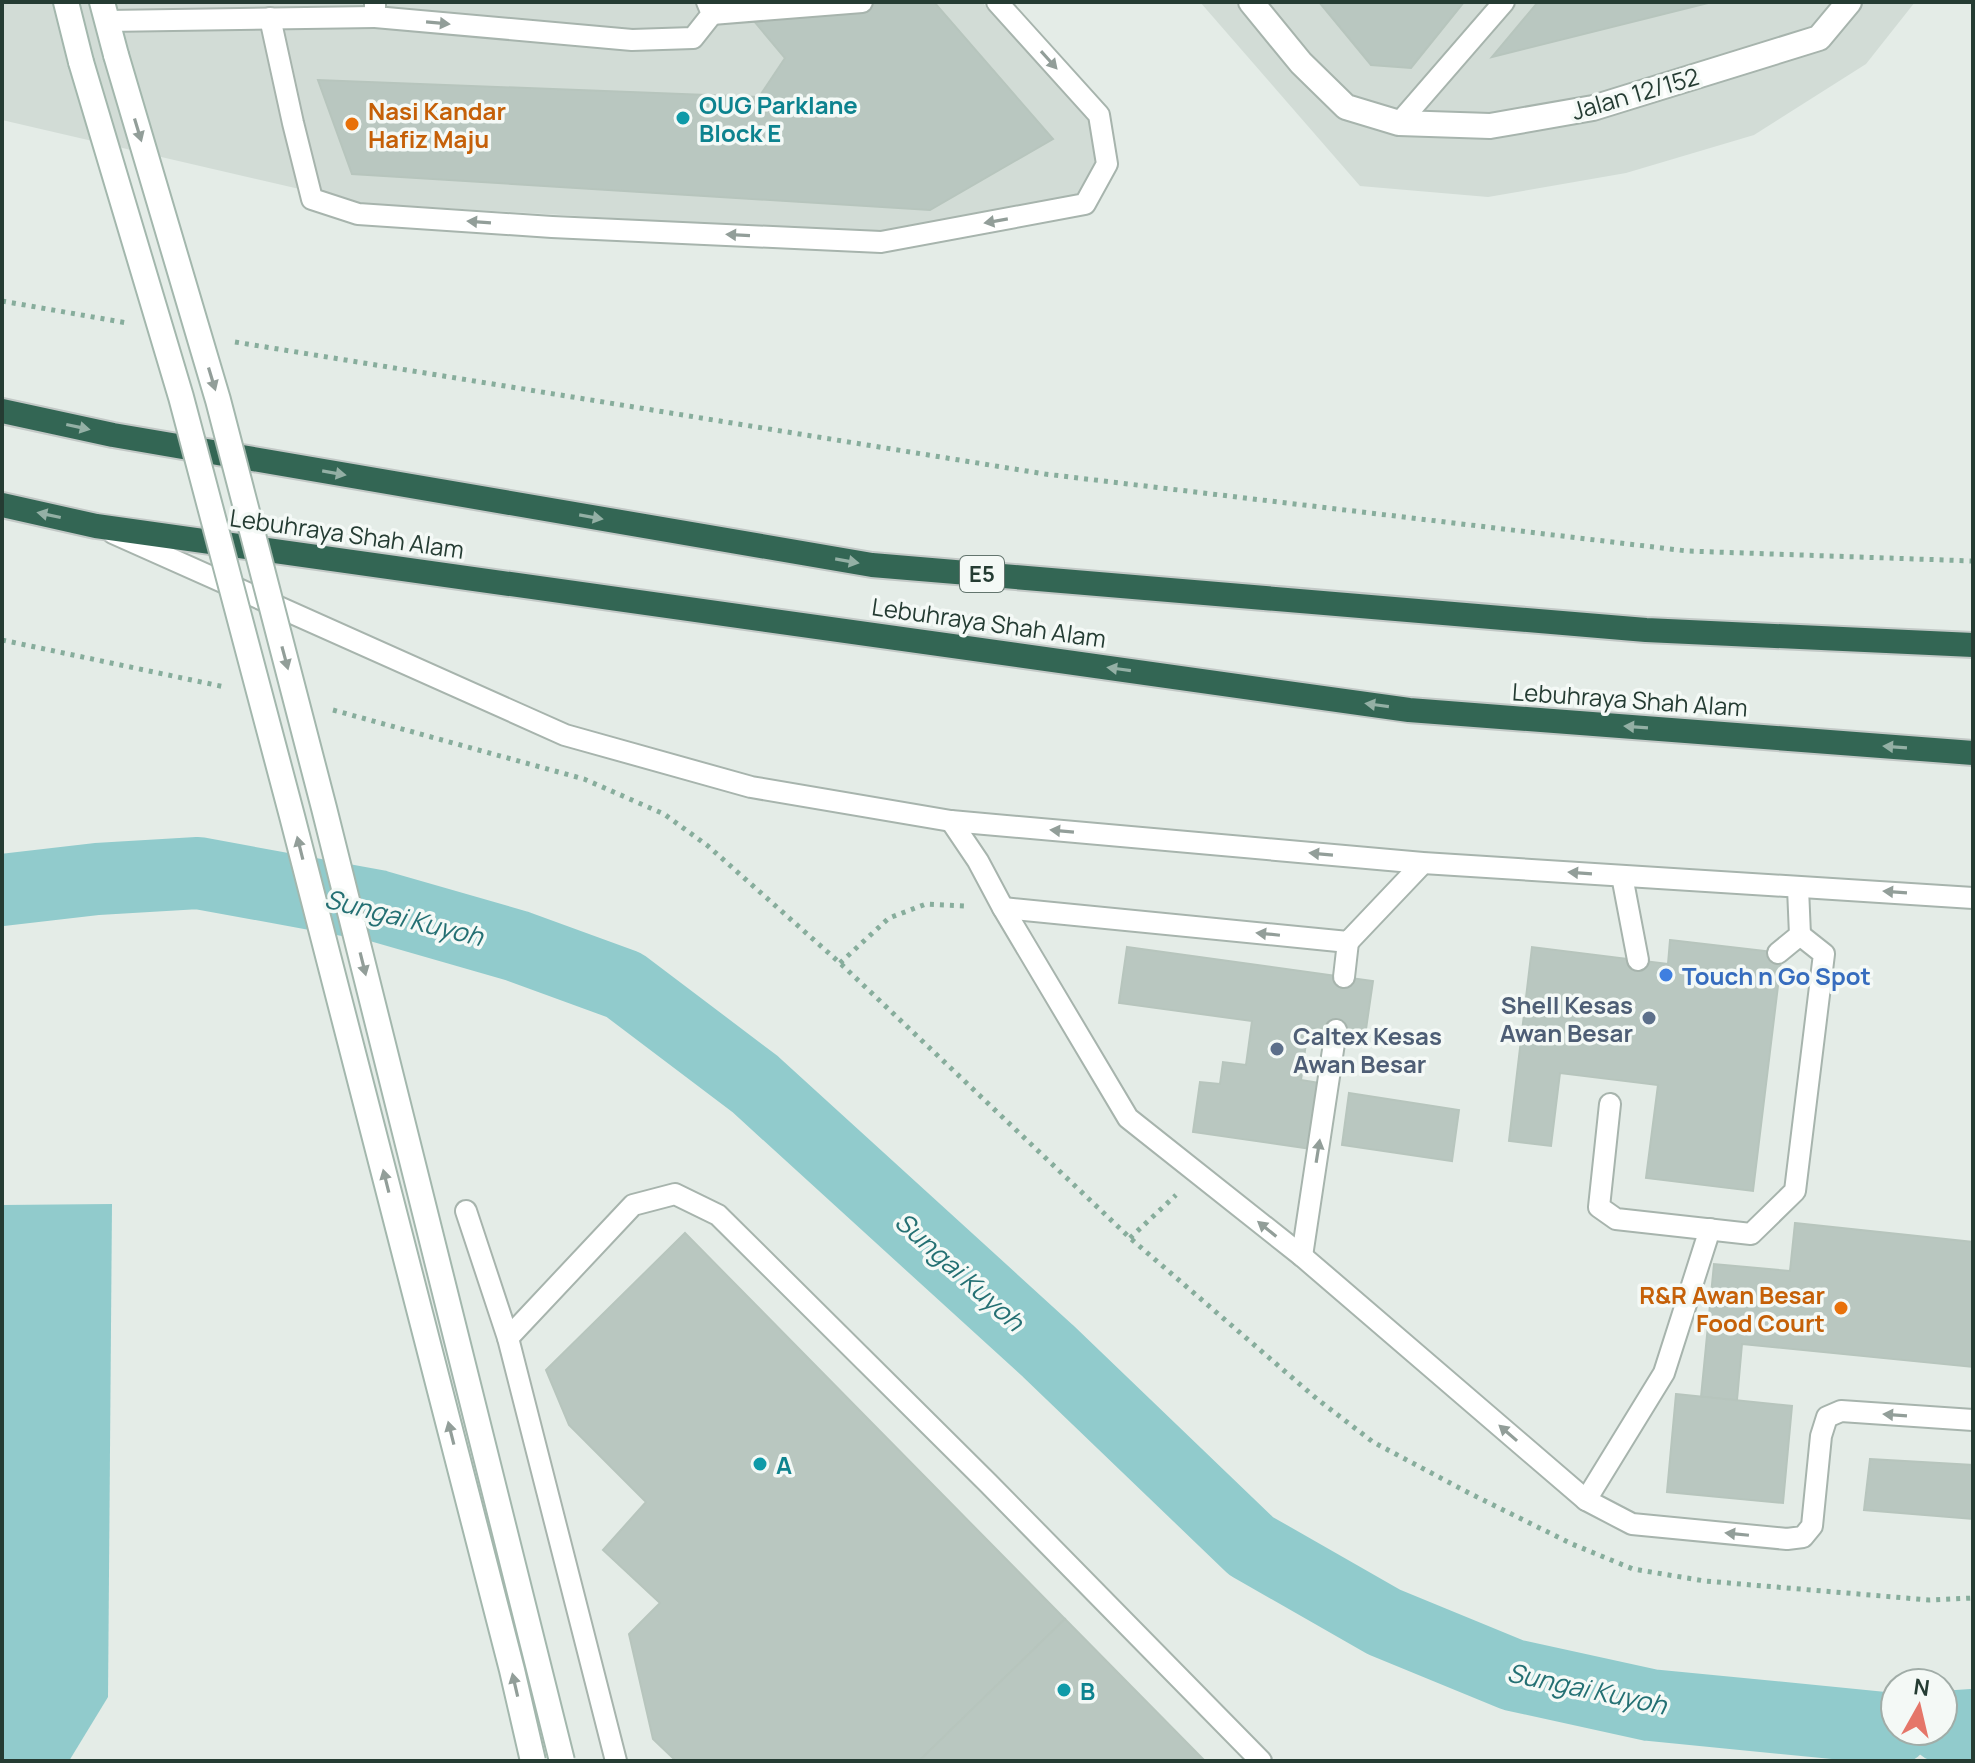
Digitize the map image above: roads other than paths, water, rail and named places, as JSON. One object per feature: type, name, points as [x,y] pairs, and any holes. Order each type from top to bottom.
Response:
[{"type":"highway","name":"Lebuhraya Shah Alam","points":[[2,411],[113,435],[872,565],[1646,630],[1973,645]]},
{"type":"highway","name":"Lebuhraya Shah Alam","points":[[2,505],[96,526],[1409,710],[1973,753]]},
{"type":"street","points":[[66,2],[185,412],[324,939],[533,1761]]},
{"type":"street","name":"Jalan 12/152","points":[[1251,2],[1301,63],[1346,107],[1399,123],[1490,126],[1593,108],[1819,38],[1849,2]]},
{"type":"street","points":[[104,12],[222,416],[328,823],[562,1761]]},
{"type":"lane","points":[[104,12],[162,11],[270,18],[375,10],[632,40],[693,38],[710,8],[862,2]]},
{"type":"lane","points":[[270,18],[312,199],[358,214],[552,227],[881,242],[1085,204],[1107,164],[1099,115],[997,2]]},
{"type":"lane","points":[[1399,123],[1504,2]]},
{"type":"lane","points":[[96,526],[565,735],[751,787],[951,821],[1423,863],[1973,898]]},
{"type":"lane","points":[[951,821],[978,861],[1128,1118],[1302,1256],[1586,1500],[1632,1524],[1787,1539],[1803,1537],[1812,1526],[1821,1436],[1827,1417],[1841,1411],[1973,1420]]},
{"type":"lane","points":[[1344,977],[1348,942],[1423,863]]},
{"type":"lane","points":[[1622,876],[1638,960]]},
{"type":"lane","points":[[1610,1104],[1599,1207],[1616,1219],[1751,1234],[1795,1191],[1824,954],[1800,935],[1798,888]]},
{"type":"lane","points":[[1003,908],[1348,942]]},
{"type":"lane","points":[[1778,953],[1800,935]]},
{"type":"lane","points":[[1302,1256],[1336,1030]]},
{"type":"lane","points":[[508,1338],[633,1205],[675,1194],[718,1215],[988,1483],[1261,1761]]},
{"type":"lane","points":[[466,1211],[508,1338],[616,1761]]},
{"type":"lane","points":[[1586,1500],[1664,1373],[1710,1229]]},
{"type":"water","points":[[112,1204],[108,1697],[69,1761],[2,1761],[2,1205]]},
{"type":"waterway","name":"Sungai Kuyoh","points":[[2,890],[97,879],[198,873],[378,906],[517,946],[624,985],[755,1084],[1048,1351],[1251,1546],[1384,1622],[1513,1675],[1650,1705],[1879,1727]]},
{"type":"waterway","name":"Sungai Kuyoh","points":[[1959,1726],[1973,1725]]},
{"type":"place","name":"OUG Parklane Block E","points":[[683,118]]},
{"type":"place","name":"Nasi Kandar Hafiz Maju","points":[[352,124]]},
{"type":"place","name":"Touch n Go Spot","points":[[1666,975]]},
{"type":"place","name":"Shell Kesas Awan Besar","points":[[1649,1018]]},
{"type":"place","name":"Caltex Kesas Awan Besar","points":[[1277,1049]]},
{"type":"place","name":"R&R Awan Besar Food Court","points":[[1841,1308]]},
{"type":"place","name":"A","points":[[760,1464]]},
{"type":"place","name":"B","points":[[1064,1690]]}]
